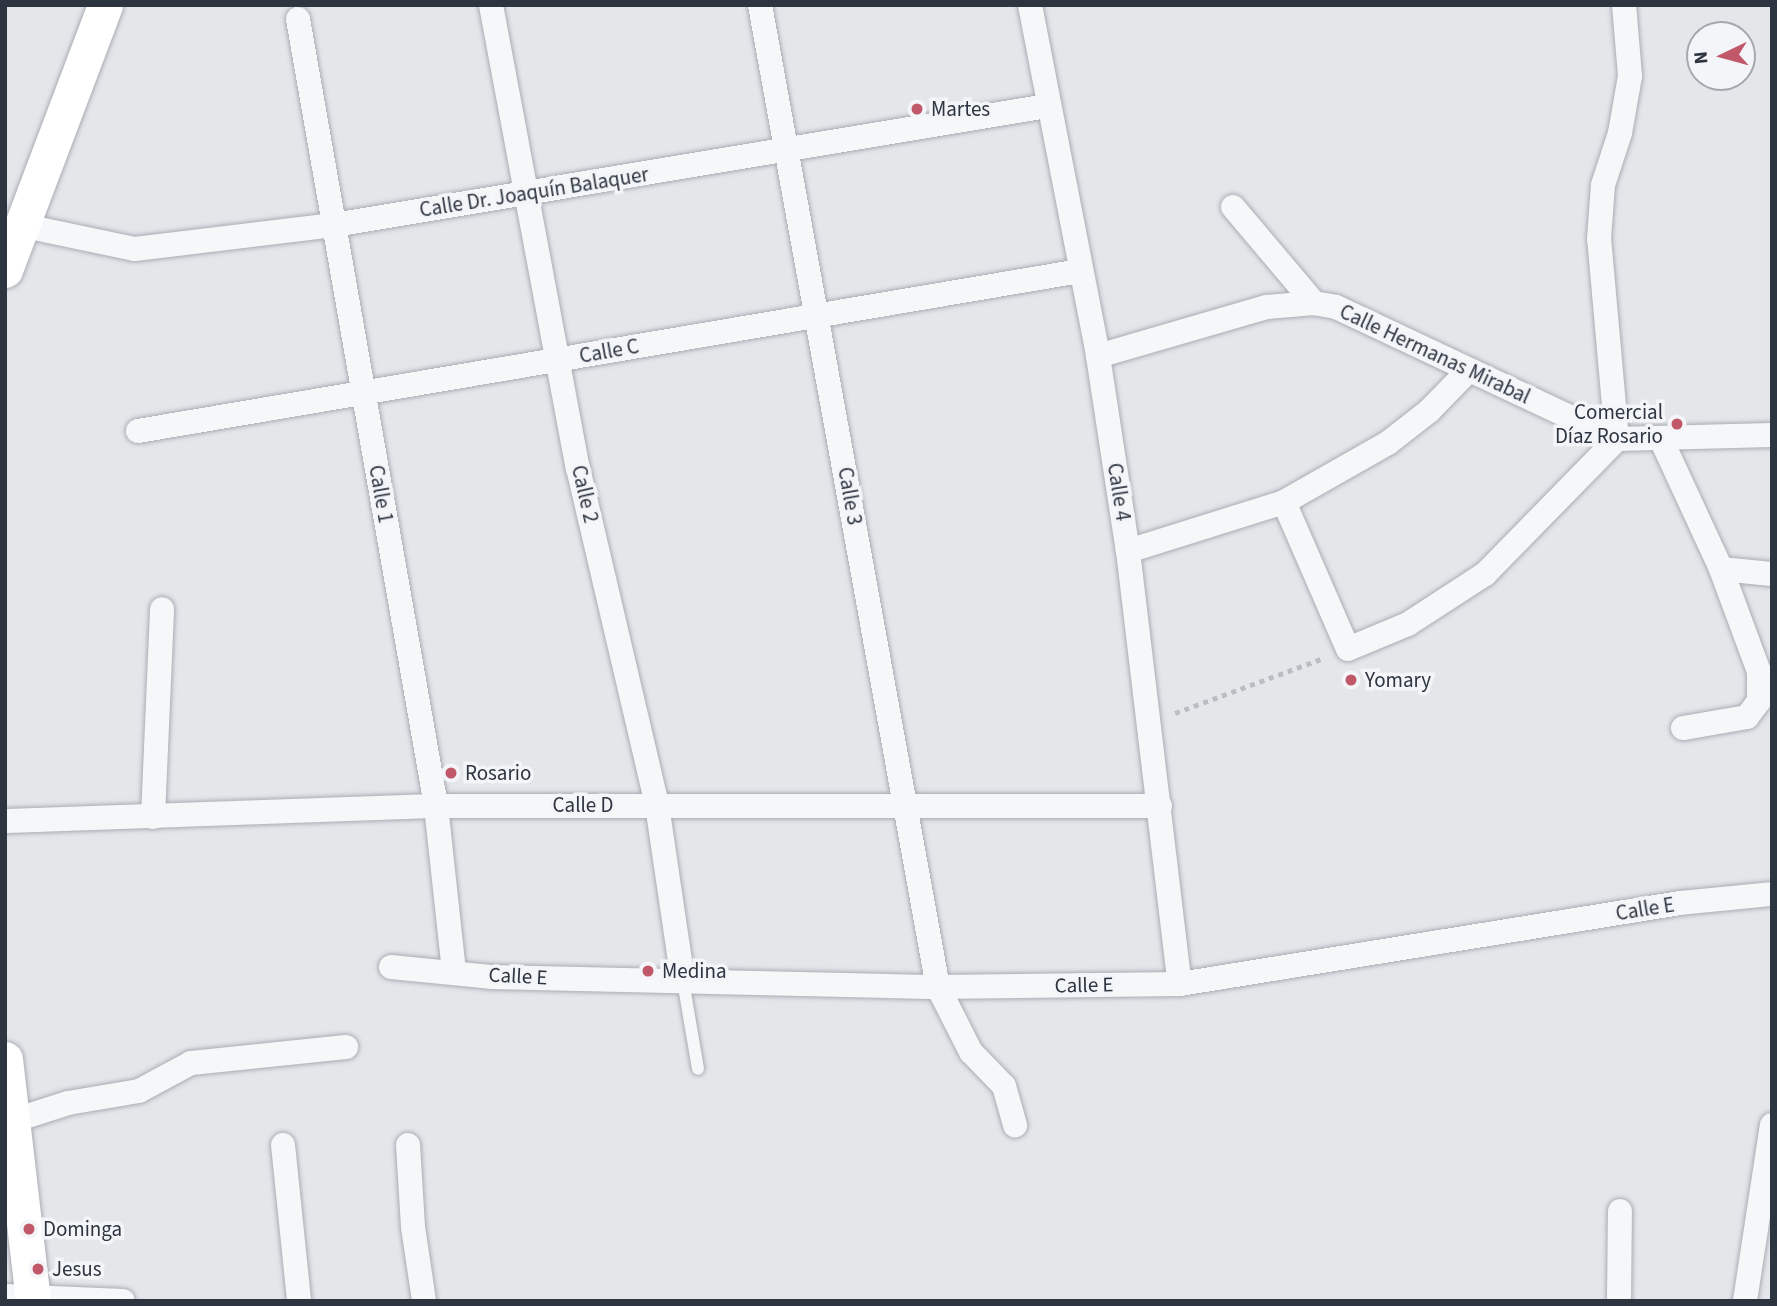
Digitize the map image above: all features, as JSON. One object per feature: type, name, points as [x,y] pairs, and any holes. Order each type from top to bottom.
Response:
[{"type":"street","points":[[5,270],[105,5]]},
{"type":"street","name":"Calle 2","points":[[491,5],[524,194],[557,360],[657,805],[683,981]]},
{"type":"street","name":"Calle 3","points":[[760,5],[939,987],[971,1052],[1004,1086],[1015,1125]]},
{"type":"street","name":"Calle 4","points":[[1030,5],[1047,106],[1098,356],[1128,551],[1151,722],[1180,984]]},
{"type":"street","points":[[1284,502],[1348,649],[1408,624],[1485,574],[1617,439],[1599,239],[1603,184],[1620,133],[1630,76],[1624,5]]},
{"type":"street","name":"Calle 1","points":[[298,19],[436,806],[454,971]]},
{"type":"street","name":"Calle Dr. Joaquín Balaquer","points":[[20,225],[135,249],[334,225],[1047,106]]},
{"type":"street","points":[[1233,207],[1314,303]]},
{"type":"street","name":"Calle C","points":[[138,431],[1080,271]]},
{"type":"street","name":"Calle Hermanas Mirabal","points":[[1098,356],[1267,307],[1314,303],[1336,307],[1617,439],[1772,435]]},
{"type":"street","points":[[1128,551],[1284,502],[1388,443],[1429,411],[1469,370]]},
{"type":"street","points":[[1661,439],[1721,569],[1759,672],[1759,701],[1746,717],[1684,728]]},
{"type":"street","points":[[1721,569],[1772,574]]},
{"type":"street","points":[[153,817],[162,609]]},
{"type":"street","name":"Calle D","points":[[5,821],[436,806],[1160,806]]},
{"type":"street","name":"Calle E","points":[[391,967],[454,971],[491,977],[939,987],[1180,984],[1680,903],[1772,894]]},
{"type":"street","points":[[12,1121],[68,1103],[139,1091],[191,1063],[346,1047]]},
{"type":"street","points":[[5,1059],[24,1297],[123,1301]]},
{"type":"street","points":[[1745,1301],[1772,1125]]},
{"type":"street","points":[[283,1145],[299,1301]]},
{"type":"street","points":[[408,1145],[413,1227],[424,1301]]},
{"type":"street","points":[[1619,1301],[1620,1212]]},
{"type":"lane","points":[[683,981],[698,1069]]},
{"type":"path","points":[[1151,722],[1348,649]]},
{"type":"place","name":"Martes","points":[[917,109]]},
{"type":"place","name":"Comercial Díaz Rosario","points":[[1677,424]]},
{"type":"place","name":"Yomary","points":[[1351,680]]},
{"type":"place","name":"Rosario","points":[[451,773]]},
{"type":"place","name":"Medina","points":[[648,971]]},
{"type":"place","name":"Dominga","points":[[29,1229]]},
{"type":"place","name":"Jesus","points":[[38,1269]]}]
